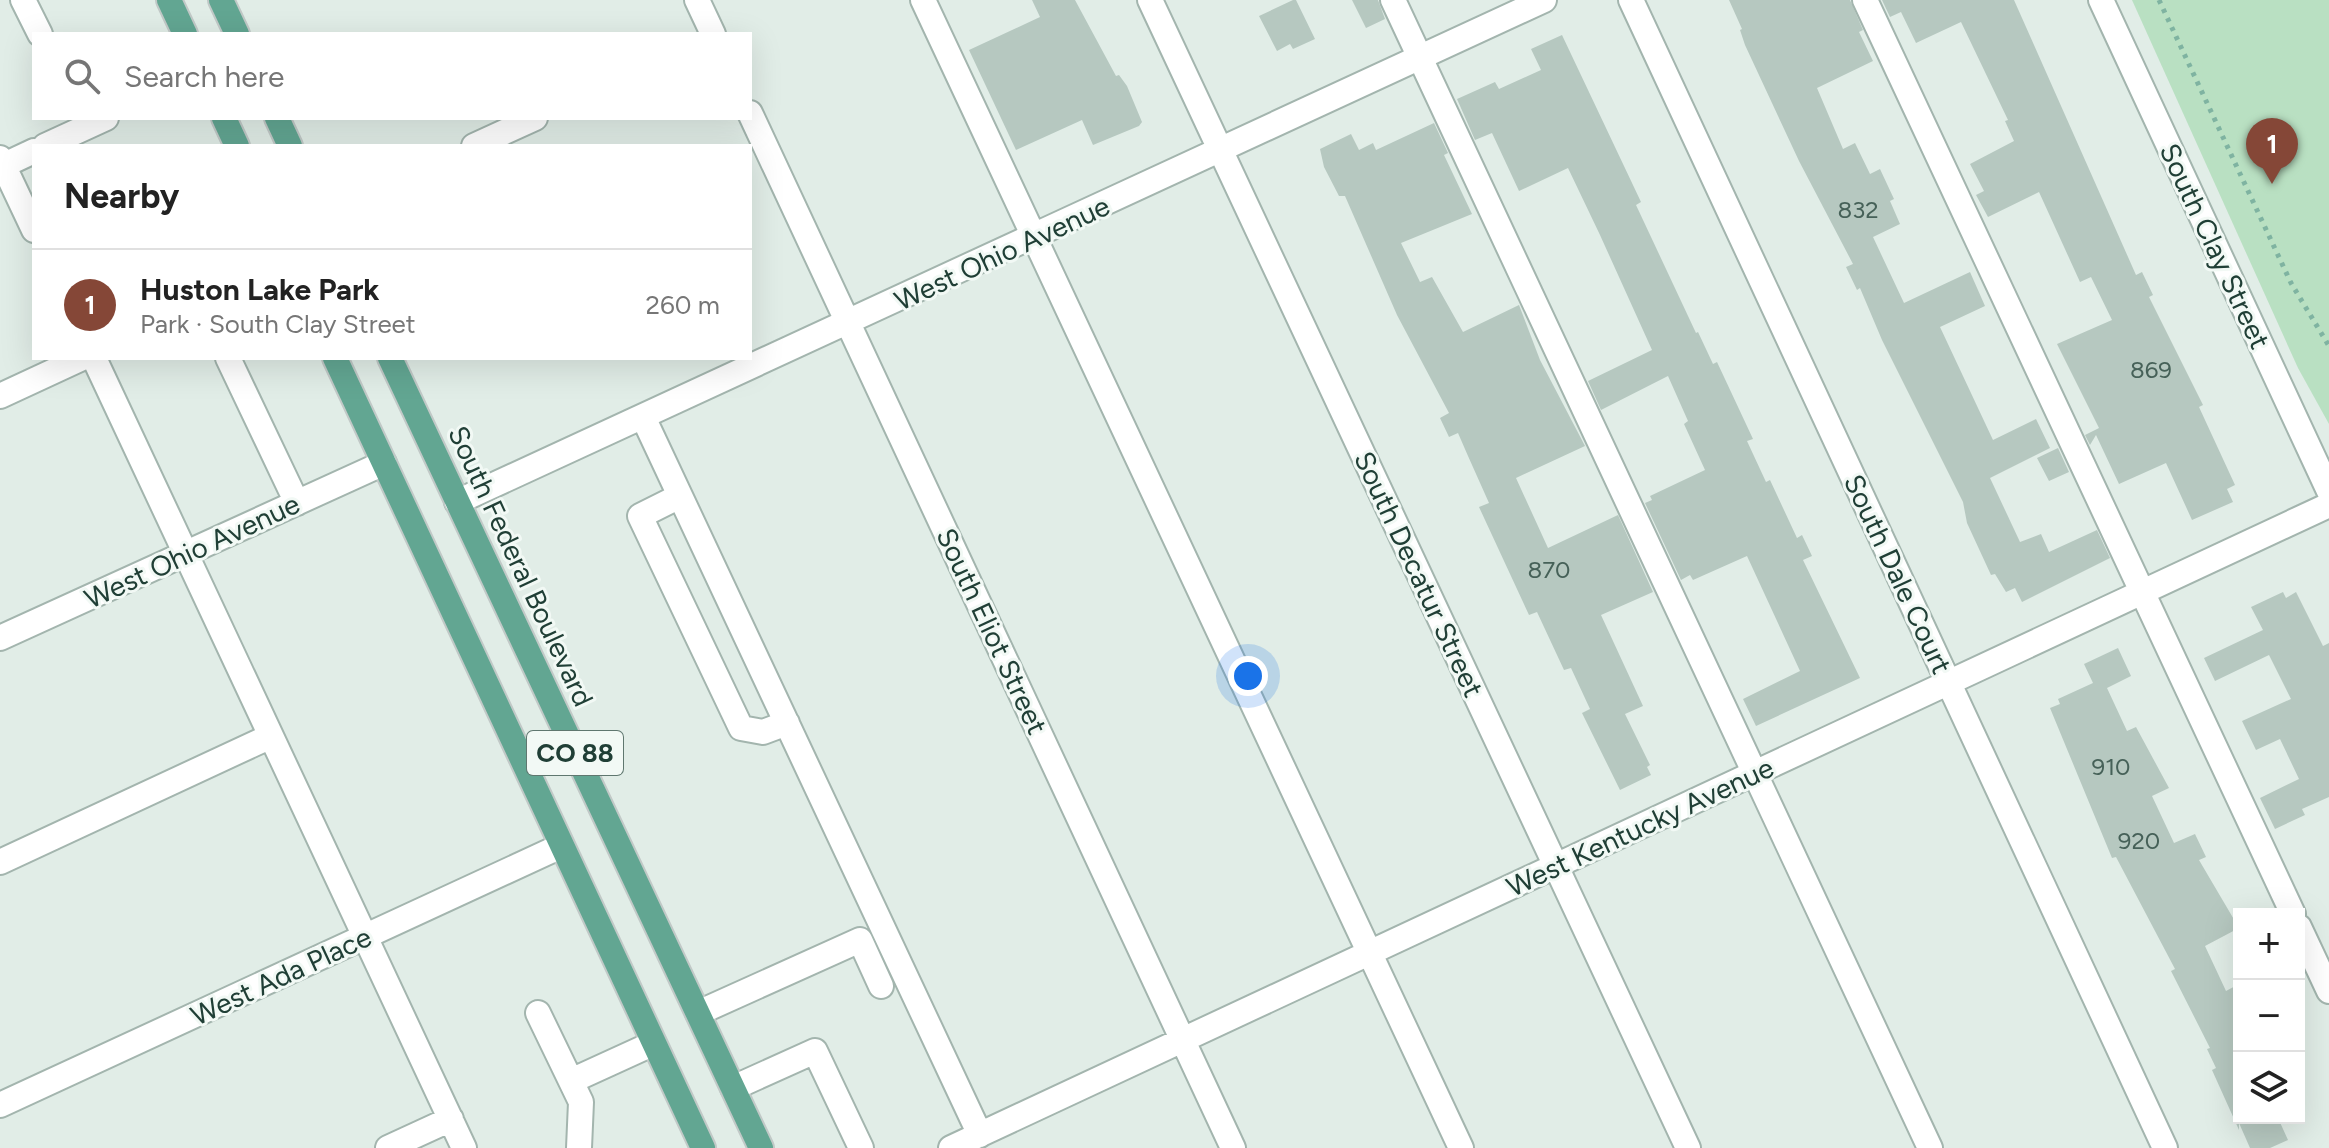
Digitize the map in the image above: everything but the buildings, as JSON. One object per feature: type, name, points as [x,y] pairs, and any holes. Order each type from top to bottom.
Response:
[{"type":"main road","points":[[169,0],[184,32]]},
{"type":"main road","points":[[221,0],[236,32]]},
{"type":"main road","points":[[225,120],[236,144]]},
{"type":"main road","points":[[278,120],[289,144]]},
{"type":"main road","name":"CO 88","points":[[336,360],[703,1148]]},
{"type":"main road","name":"South Federal Boulevard","points":[[391,360],[761,1148]]},
{"type":"street","points":[[23,0],[39,32]]},
{"type":"street","points":[[697,0],[712,32]]},
{"type":"street","points":[[923,0],[1461,1148]]},
{"type":"street","name":"South Decatur Street","points":[[1150,0],[1688,1148]]},
{"type":"street","points":[[1393,0],[1930,1148]]},
{"type":"street","name":"West Ohio Avenue","points":[[457,502],[644,419],[1544,0]]},
{"type":"street","name":"South Dale Court","points":[[1631,0],[2165,1148]]},
{"type":"street","points":[[1865,0],[2290,908]]},
{"type":"street","name":"South Clay Street","points":[[2101,0],[2329,491]]},
{"type":"street","name":"South Eliot Street","points":[[752,117],[1233,1148]]},
{"type":"street","points":[[478,144],[531,120]]},
{"type":"street","points":[[49,144],[91,121]]},
{"type":"street","points":[[32,152],[1,163],[32,226]]},
{"type":"street","points":[[0,396],[78,360]]},
{"type":"street","points":[[95,360],[464,1148]]},
{"type":"street","points":[[229,360],[297,503]]},
{"type":"street","points":[[644,419],[980,1135]]},
{"type":"street","name":"West Ohio Avenue","points":[[0,638],[384,463]]},
{"type":"street","points":[[680,496],[640,516],[741,728],[763,732],[787,723]]},
{"type":"street","name":"West Kentucky Avenue","points":[[951,1148],[2329,505]]},
{"type":"street","points":[[0,862],[271,736]]},
{"type":"street","name":"West Ada Place","points":[[0,1105],[561,846]]},
{"type":"street","points":[[698,1013],[884,929]]},
{"type":"street","points":[[860,940],[881,986]]},
{"type":"street","points":[[2305,940],[2329,991]]},
{"type":"street","points":[[538,1013],[581,1102],[579,1148]]},
{"type":"street","points":[[571,1081],[652,1044]]},
{"type":"street","points":[[733,1088],[815,1051],[861,1148]]},
{"type":"street","points":[[388,1148],[451,1119]]},
{"type":"path","points":[[2159,0],[2291,283],[2329,346]]},
{"type":"green space","points":[[2132,0],[2329,0],[2329,424],[2298,368]]},
{"type":"place","name":"Huston Lake Park","points":[[2272,184]]}]
